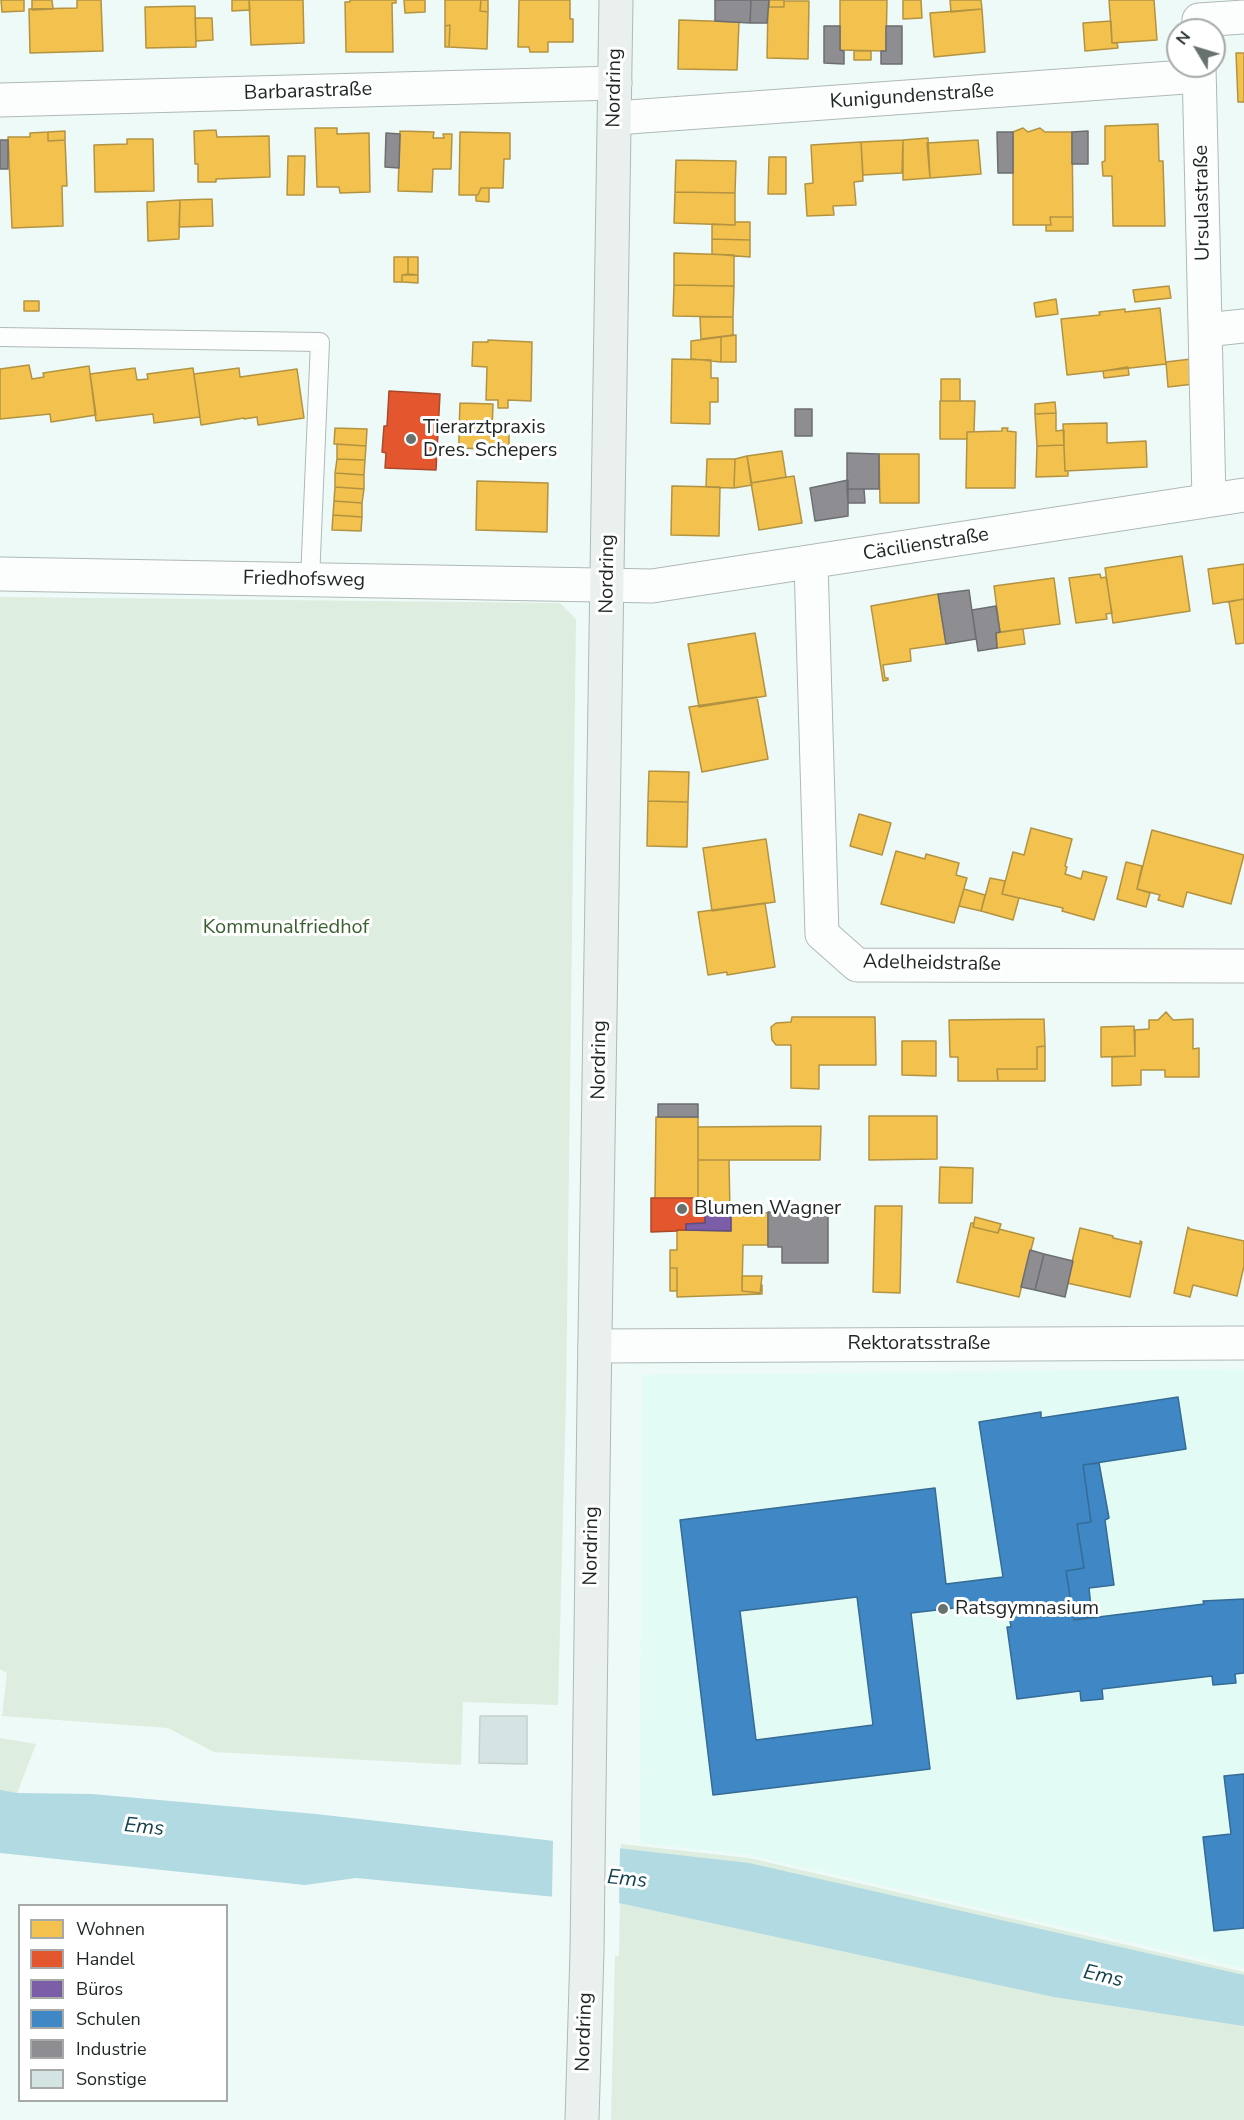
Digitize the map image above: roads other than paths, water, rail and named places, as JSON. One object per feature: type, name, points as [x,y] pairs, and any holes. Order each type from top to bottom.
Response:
[{"type":"main road","name":"Nordring","points":[[582,2120],[616,0]]},
{"type":"street","points":[[1226,18],[1244,17]]},
{"type":"street","name":"Kunigundenstraße","points":[[615,118],[1166,74]]},
{"type":"street","name":"Ursulastraße","points":[[1199,78],[1209,500]]},
{"type":"street","name":"Barbarastraße","points":[[0,100],[615,84]]},
{"type":"street","points":[[1206,330],[1244,326]]},
{"type":"street","name":"Cäcilienstraße","points":[[608,585],[652,586],[1244,495]]},
{"type":"street","name":"Adelheidstraße","points":[[812,563],[822,934],[857,965],[1244,966]]},
{"type":"street","name":"Friedhofsweg","points":[[0,574],[608,585]]},
{"type":"street","name":"Rektoratsstraße","points":[[595,1346],[1244,1343]]},
{"type":"lane","points":[[0,337],[320,342],[310,580]]},
{"type":"water","name":"Ems","points":[[0,1790],[17,1793],[92,1794],[316,1814],[749,1863],[1244,1975],[1244,2026],[1054,1997],[619,1903],[356,1878],[305,1885],[0,1853]]},
{"type":"place","name":"Tierarztpraxis Dres. Schepers","points":[[411,439]]},
{"type":"place","name":"Blumen Wagner","points":[[682,1209]]},
{"type":"place","name":"Ratsgymnasium","points":[[943,1609]]},
{"type":"park label","name":"Kommunalfriedhof","points":[[286,928]]}]
